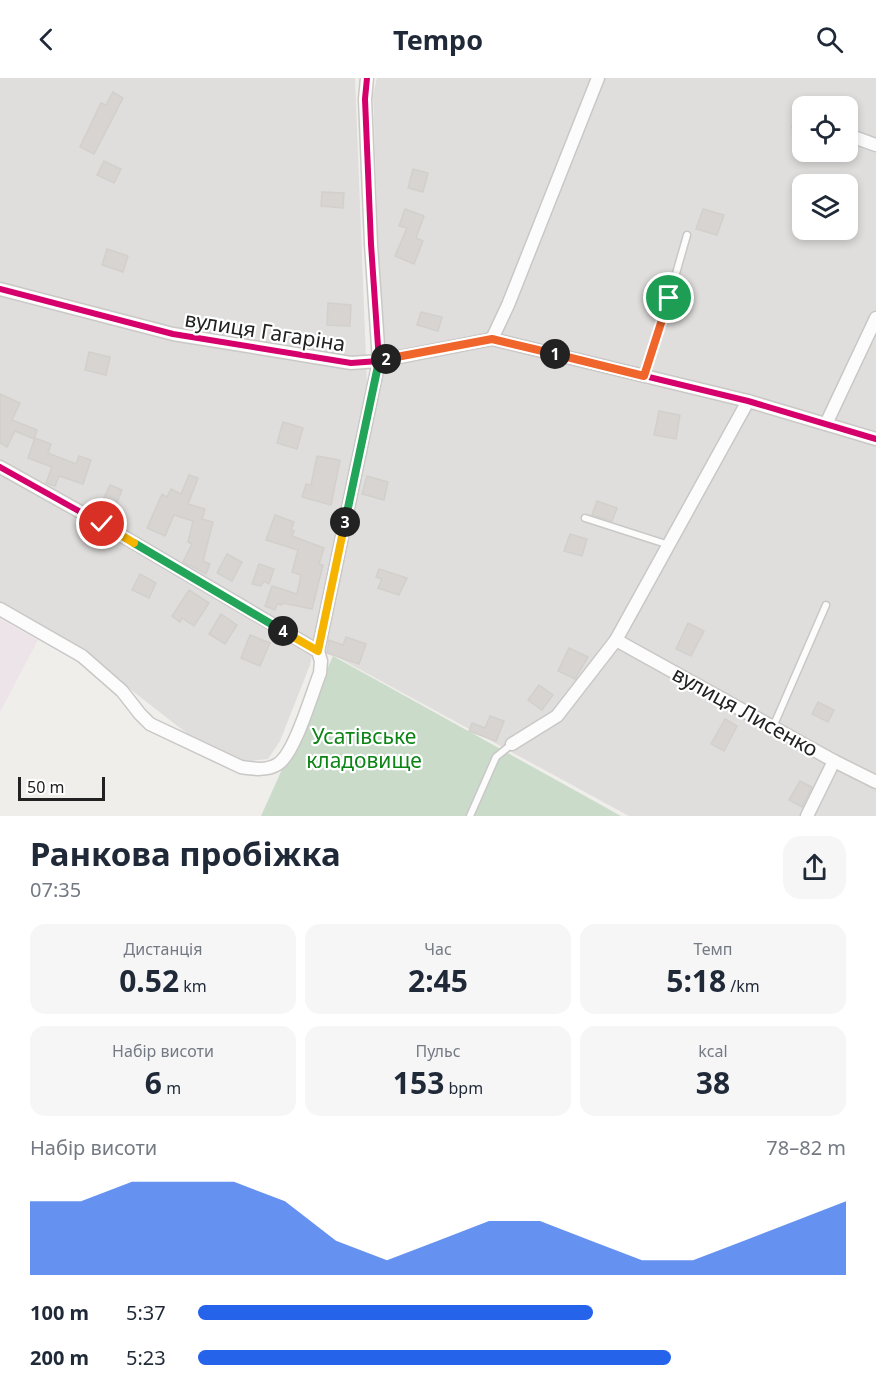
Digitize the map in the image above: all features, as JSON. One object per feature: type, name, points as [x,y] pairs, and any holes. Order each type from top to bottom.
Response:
[{"type":"street","points":[[0,609],[82,656],[122,691],[150,724],[241,767],[252,769],[263,769],[280,763],[291,748],[320,673],[321,661],[318,651],[379,361],[371,244],[365,99],[367,78]]},
{"type":"street","points":[[492,339],[508,305],[597,78]]},
{"type":"street","points":[[858,139],[876,145]]},
{"type":"street","name":"вулиця Гагаріна","points":[[0,289],[172,334],[351,363],[379,361],[492,339],[748,401],[876,440]]},
{"type":"street","points":[[826,424],[876,318]]},
{"type":"street","points":[[512,744],[557,716],[616,640],[748,401]]},
{"type":"street","points":[[0,467],[318,651]]},
{"type":"street","name":"вулиця Лисенко","points":[[616,640],[876,782]]},
{"type":"street","points":[[807,816],[834,760]]},
{"type":"lane","points":[[644,376],[687,235]]},
{"type":"lane","points":[[585,518],[669,545]]},
{"type":"lane","points":[[773,727],[826,605]]},
{"type":"lane","points":[[470,816],[496,757],[512,744]]},
{"type":"shaded area","points":[[0,78],[355,78],[367,384],[310,665],[280,741],[268,759],[242,762],[217,752],[189,735],[84,653],[0,604]]},
{"type":"shaded area","points":[[377,78],[876,78],[876,816],[629,816],[324,650],[383,374],[373,95]]},
{"type":"shaded area","points":[[0,619],[38,640],[0,712]]},
{"type":"green space","name":"Усатівське кладовище","points":[[333,656],[621,816],[261,816]]},
{"type":"building","points":[[113,92],[123,98],[94,154],[80,147],[101,103],[106,105]]},
{"type":"building","points":[[104,161],[121,169],[114,183],[97,175]]},
{"type":"building","points":[[413,169],[428,173],[423,192],[408,188]]},
{"type":"building","points":[[322,192],[344,193],[343,208],[321,206]]},
{"type":"building","points":[[405,209],[424,216],[416,238],[423,241],[414,264],[395,256],[407,228],[399,226]]},
{"type":"building","points":[[703,209],[724,215],[717,235],[696,229]]},
{"type":"building","points":[[107,249],[128,256],[123,272],[102,265]]},
{"type":"building","points":[[328,303],[351,305],[350,326],[327,325]]},
{"type":"building","points":[[421,312],[442,317],[438,331],[417,325]]},
{"type":"building","points":[[89,352],[110,357],[106,375],[85,370]]},
{"type":"building","points":[[0,394],[20,403],[12,420],[37,430],[34,439],[15,431],[7,447],[0,443]]},
{"type":"building","points":[[659,411],[680,415],[676,439],[654,435]]},
{"type":"building","points":[[283,422],[303,428],[297,449],[277,443]]},
{"type":"building","points":[[35,438],[51,444],[48,453],[76,464],[79,456],[91,460],[83,484],[59,476],[55,486],[46,483],[52,467],[28,458]]},
{"type":"building","points":[[317,456],[340,460],[331,505],[302,497],[306,484],[311,485]]},
{"type":"building","points":[[189,475],[198,478],[188,504],[205,509],[202,519],[213,522],[203,561],[210,564],[206,574],[183,562],[192,544],[188,542],[193,521],[174,515],[165,536],[147,528],[162,494],[167,497],[171,489],[181,494]]},
{"type":"building","points":[[367,476],[388,482],[384,500],[362,494]]},
{"type":"building","points":[[110,485],[122,490],[114,509],[101,504]]},
{"type":"building","points":[[597,501],[617,508],[612,521],[592,515]]},
{"type":"building","points":[[275,515],[294,522],[291,530],[294,531],[292,536],[324,548],[319,564],[323,565],[312,609],[283,603],[282,605],[277,604],[275,610],[265,606],[272,586],[297,594],[301,575],[292,572],[298,550],[266,540]]},
{"type":"building","points":[[570,534],[587,539],[582,556],[564,551]]},
{"type":"building","points":[[227,554],[242,562],[232,581],[217,573]]},
{"type":"building","points":[[259,564],[274,569],[269,584],[264,581],[261,586],[252,584]]},
{"type":"building","points":[[379,569],[407,578],[399,595],[378,588],[382,579],[376,577]]},
{"type":"building","points":[[140,574],[156,583],[149,598],[132,590]]},
{"type":"building","points":[[189,590],[209,603],[194,626],[182,618],[180,622],[172,616]]},
{"type":"building","points":[[221,614],[237,625],[225,644],[209,634]]},
{"type":"building","points":[[688,623],[704,631],[691,656],[676,649]]},
{"type":"building","points":[[250,635],[270,643],[260,666],[241,658]]},
{"type":"building","points":[[346,637],[366,644],[359,664],[327,653],[329,640],[343,645]]},
{"type":"building","points":[[569,648],[588,657],[575,679],[558,671]]},
{"type":"building","points":[[539,685],[553,695],[542,710],[528,700]]},
{"type":"building","points":[[818,702],[834,710],[828,722],[812,714]]},
{"type":"building","points":[[490,716],[504,721],[496,741],[469,731],[472,723],[485,728]]},
{"type":"building","points":[[725,719],[737,726],[724,751],[711,744]]},
{"type":"building","points":[[800,781],[812,787],[802,807],[789,800]]},
{"type":"cycle path","points":[[0,467],[318,651],[379,361],[371,244],[365,99],[367,78]]},
{"type":"cycle path","points":[[0,289],[173,334],[351,363],[379,361],[492,339],[748,401],[876,439]]},
{"type":"route","points":[[102,524],[318,651],[379,361],[492,339],[644,376],[669,298]]}]
